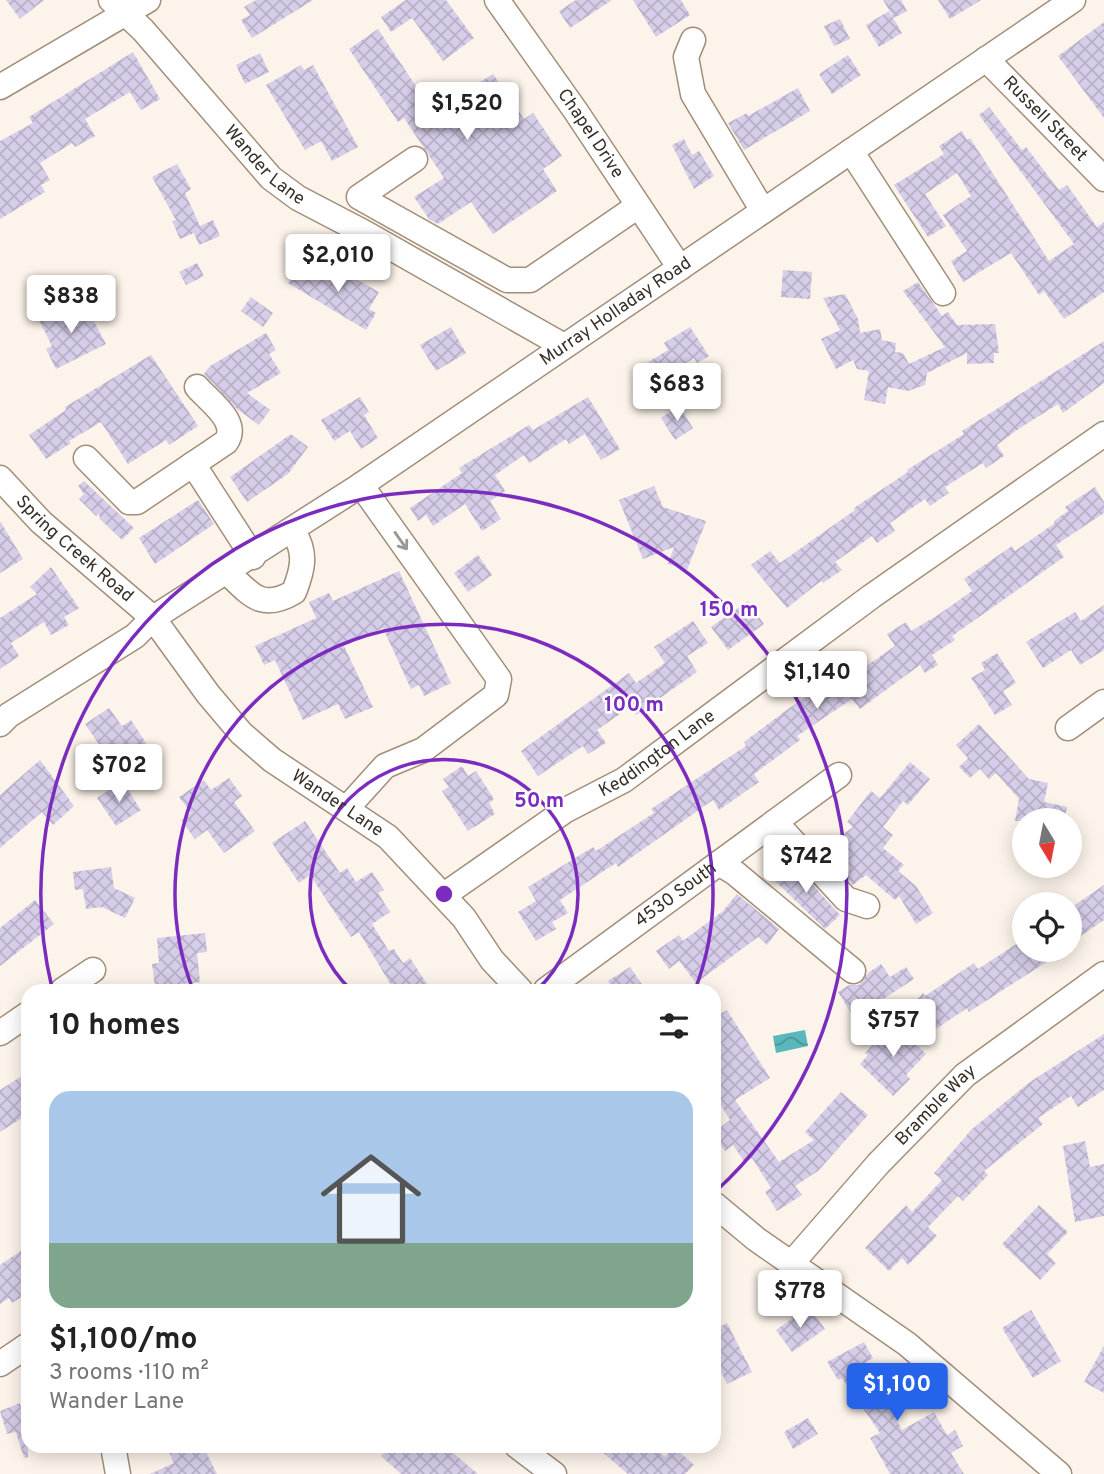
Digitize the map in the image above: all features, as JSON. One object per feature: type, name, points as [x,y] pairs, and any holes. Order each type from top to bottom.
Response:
[{"type":"street","points":[[0,87],[117,7],[148,0]]},
{"type":"street","name":"Chapel Drive","points":[[497,0],[680,268]]},
{"type":"street","name":"Murray Holladay Road","points":[[0,724],[9,715],[135,636],[153,618],[293,531],[1073,0]]},
{"type":"street","name":"Wander Lane","points":[[117,7],[143,30],[271,178],[298,198],[564,346]]},
{"type":"street","points":[[692,40],[686,57],[693,94],[763,211]]},
{"type":"street","name":"Russell Street","points":[[986,59],[1104,178]]},
{"type":"street","points":[[851,151],[943,293]]},
{"type":"street","points":[[415,159],[359,197],[507,280],[530,281],[638,206]]},
{"type":"street","points":[[86,458],[131,503],[138,502],[226,442],[231,429],[197,387]]},
{"type":"street","name":"Keddington Lane","points":[[444,895],[566,810],[624,780],[872,596],[1104,434]]},
{"type":"street","points":[[193,464],[253,557]]},
{"type":"street","name":"Spring Creek Road","points":[[0,478],[41,522],[153,618]]},
{"type":"street","points":[[360,794],[385,766],[423,750],[496,695],[500,685],[499,679],[361,485]]},
{"type":"street","points":[[228,573],[252,596],[265,602],[282,600],[294,592],[304,557],[293,531]]},
{"type":"street","name":"Wander Lane","points":[[153,618],[208,694],[241,733],[272,760],[360,794],[387,837],[464,918],[492,960],[514,984]]},
{"type":"street","points":[[1068,728],[1104,702]]},
{"type":"street","name":"4530 South","points":[[554,984],[839,775]]},
{"type":"street","points":[[775,822],[846,899],[867,906]]},
{"type":"street","points":[[719,863],[736,873],[853,971]]},
{"type":"street","points":[[72,984],[93,970]]},
{"type":"street","name":"Bramble Way","points":[[791,1264],[878,1164],[965,1075],[1104,974]]},
{"type":"street","points":[[0,1033],[21,1019]]},
{"type":"street","points":[[721,1209],[791,1264],[907,1344],[1059,1474]]},
{"type":"street","points":[[0,1364],[21,1350]]},
{"type":"street","points":[[114,1453],[118,1474]]},
{"type":"street","points":[[526,1453],[554,1474]]},
{"type":"water","points":[[805,1030],[808,1046],[776,1053],[773,1036]]},
{"type":"building","points":[[6,0],[44,0],[20,19]]},
{"type":"building","points":[[256,0],[313,0],[252,38],[241,20],[250,15],[244,7]]},
{"type":"building","points":[[406,0],[446,0],[474,38],[443,61],[412,18],[391,32],[381,17]]},
{"type":"building","points":[[576,0],[612,0],[570,28],[559,11]]},
{"type":"building","points":[[633,0],[681,0],[690,15],[656,37]]},
{"type":"building","points":[[883,0],[901,0],[907,11],[894,18]]},
{"type":"building","points":[[938,0],[981,0],[950,19]]},
{"type":"building","points":[[889,11],[902,33],[879,47],[866,25]]},
{"type":"building","points":[[840,19],[850,39],[834,46],[824,26]]},
{"type":"building","points":[[1104,22],[1104,118],[1058,56]]},
{"type":"building","points":[[378,29],[433,112],[493,74],[524,119],[533,113],[562,156],[543,169],[557,191],[493,234],[471,202],[438,224],[429,219],[414,197],[444,178],[404,118],[398,122],[349,49]]},
{"type":"building","points":[[133,52],[160,99],[141,110],[130,92],[85,119],[95,136],[75,147],[72,143],[40,163],[50,180],[41,185],[45,192],[0,219],[0,141],[33,123],[29,117]]},
{"type":"building","points":[[260,53],[269,72],[245,84],[236,65]]},
{"type":"building","points":[[848,55],[861,75],[832,94],[819,74]]},
{"type":"building","points":[[301,65],[304,70],[313,65],[358,147],[332,161],[321,141],[305,150],[266,85]]},
{"type":"building","points":[[798,88],[810,111],[744,150],[728,123],[747,113],[748,116]]},
{"type":"building","points":[[989,107],[1022,150],[1026,147],[1059,190],[1067,185],[1097,227],[1104,222],[1104,292],[1064,319],[1044,291],[1039,295],[1011,253],[963,282],[951,261],[967,251],[943,215],[971,196],[957,173],[925,194],[946,226],[928,237],[894,185],[944,154],[939,146],[962,131],[967,140],[970,138],[1049,261],[1074,244],[979,115]]},
{"type":"building","points":[[684,139],[692,155],[699,151],[714,176],[694,189],[672,145]]},
{"type":"building","points":[[177,164],[191,189],[185,193],[200,226],[213,220],[220,236],[199,245],[194,233],[180,239],[172,221],[176,220],[152,177]]},
{"type":"building","points":[[197,263],[204,276],[186,285],[179,272]]},
{"type":"building","points":[[299,264],[329,281],[337,268],[379,292],[369,309],[376,313],[366,330],[288,283]]},
{"type":"building","points":[[783,270],[812,272],[810,299],[781,297]]},
{"type":"building","points":[[918,282],[942,316],[948,312],[957,325],[995,324],[999,353],[994,353],[994,363],[967,364],[967,353],[927,373],[925,385],[908,391],[888,387],[885,404],[864,400],[869,371],[857,369],[853,360],[836,369],[821,339],[840,330],[823,298],[845,294],[858,319],[860,333],[880,329],[882,340],[896,343],[895,352],[903,353],[909,364],[945,347],[903,291]]},
{"type":"building","points":[[251,297],[273,313],[263,327],[241,311]]},
{"type":"building","points":[[73,304],[76,310],[85,305],[106,344],[56,369],[46,349],[52,346],[39,320]]},
{"type":"building","points":[[451,327],[466,353],[436,371],[420,345]]},
{"type":"building","points":[[690,327],[709,356],[697,363],[694,358],[653,384],[642,366],[668,350],[664,343]]},
{"type":"building","points":[[266,333],[276,350],[269,354],[281,373],[247,393],[270,410],[259,425],[237,409],[204,374],[210,366]]},
{"type":"building","points":[[1104,341],[1104,383],[1063,413],[1058,404],[1017,430],[997,445],[1004,456],[986,468],[983,463],[945,487],[949,493],[930,506],[925,499],[890,523],[895,531],[877,543],[872,536],[835,562],[842,570],[823,583],[821,581],[787,608],[751,565],[770,551],[780,563],[908,472],[907,470],[964,434],[962,431]]},
{"type":"building","points":[[151,355],[198,426],[169,445],[166,440],[128,464],[101,422],[46,459],[29,435],[66,410],[65,407]]},
{"type":"building","points":[[360,397],[369,412],[364,415],[378,438],[361,449],[350,431],[334,441],[321,420]]},
{"type":"building","points":[[588,397],[620,449],[601,460],[585,434],[569,444],[566,439],[529,463],[524,455],[495,475],[505,491],[490,501],[501,519],[482,531],[465,504],[433,526],[426,515],[418,521],[410,508],[462,473],[459,468],[529,425],[533,430]]},
{"type":"building","points":[[679,406],[693,428],[675,440],[661,418]]},
{"type":"building","points":[[291,434],[308,447],[288,474],[247,502],[230,477]]},
{"type":"building","points":[[84,481],[134,528],[122,540],[100,519],[99,514],[96,516],[79,499],[84,494],[78,486]]},
{"type":"building","points":[[654,486],[663,507],[706,521],[687,570],[668,564],[674,547],[643,559],[619,500]]},
{"type":"building","points":[[1095,487],[1104,502],[1104,513],[1056,545],[1064,557],[952,636],[955,640],[932,655],[938,665],[925,673],[920,665],[860,709],[852,699],[797,736],[800,740],[754,774],[759,782],[719,810],[713,800],[618,867],[616,863],[560,900],[568,913],[552,922],[556,929],[536,941],[518,912],[536,901],[528,887],[593,847],[596,851],[654,813],[651,809],[746,746],[744,742],[854,664],[859,671],[895,646],[887,634],[906,622],[911,631],[972,591],[964,579],[1012,546],[1015,551],[1055,523],[1054,521],[1068,511],[1065,507]]},
{"type":"building","points":[[198,500],[214,524],[155,564],[139,538]]},
{"type":"building","points":[[0,521],[23,559],[0,573]]},
{"type":"building","points":[[478,555],[492,575],[468,592],[454,573]]},
{"type":"building","points":[[51,567],[79,608],[64,617],[69,625],[51,635],[44,622],[11,643],[19,656],[0,669],[0,618],[37,594],[30,587]]},
{"type":"building","points":[[399,571],[451,683],[424,696],[419,685],[411,689],[383,628],[344,646],[373,707],[345,719],[338,704],[303,720],[275,660],[264,665],[255,646],[316,618],[309,602],[329,593],[333,601]]},
{"type":"building","points":[[748,601],[764,624],[728,650],[711,627]]},
{"type":"building","points":[[1104,605],[1104,650],[1080,665],[1071,650],[1043,668],[1026,642],[1075,612],[1081,621]]},
{"type":"building","points":[[693,621],[708,643],[687,656],[697,672],[636,715],[630,707],[597,730],[606,743],[588,754],[583,746],[538,776],[521,751],[629,673],[636,683],[665,663],[654,647]]},
{"type":"building","points":[[997,653],[1016,683],[1003,691],[1012,705],[995,715],[971,678],[985,670],[981,663]]},
{"type":"building","points":[[109,708],[122,726],[131,720],[155,757],[123,779],[85,724]]},
{"type":"building","points":[[979,724],[1029,779],[1048,783],[1044,802],[1067,808],[1017,808],[1019,799],[996,773],[989,779],[980,769],[970,778],[959,767],[968,758],[956,745]]},
{"type":"building","points":[[40,760],[74,806],[53,825],[42,812],[0,848],[0,795]]},
{"type":"building","points":[[910,762],[930,779],[908,805],[903,801],[883,827],[893,835],[883,848],[904,865],[898,871],[916,886],[933,913],[916,924],[899,896],[895,900],[866,875],[853,885],[821,850],[853,827],[847,822],[871,791],[880,798]]},
{"type":"building","points":[[462,766],[468,776],[476,771],[494,799],[489,803],[495,814],[468,831],[442,791],[449,787],[443,779]]},
{"type":"building","points":[[229,778],[242,796],[234,802],[255,831],[224,853],[207,830],[195,839],[181,820],[191,813],[179,797],[204,780],[211,790]]},
{"type":"building","points":[[122,781],[141,810],[116,826],[97,798]]},
{"type":"building","points":[[305,821],[340,873],[347,868],[356,882],[372,872],[384,890],[378,893],[390,912],[372,924],[389,951],[394,949],[403,963],[410,958],[427,984],[390,984],[359,932],[351,937],[310,875],[299,883],[272,843]]},
{"type":"building","points":[[790,860],[840,915],[825,929],[772,878]]},
{"type":"building","points":[[111,867],[114,888],[135,898],[125,918],[102,907],[86,909],[83,889],[75,890],[73,872]]},
{"type":"building","points":[[1104,885],[1104,920],[1082,935],[1082,900]]},
{"type":"building","points":[[737,894],[779,929],[767,945],[758,937],[696,983],[679,961],[669,969],[656,951],[679,935],[683,941],[723,911]]},
{"type":"building","points":[[35,900],[54,924],[0,966],[0,928]]},
{"type":"building","points":[[205,933],[207,952],[197,953],[200,982],[155,984],[152,964],[159,963],[157,938]]},
{"type":"building","points":[[1012,947],[1012,962],[1046,962],[969,1012],[967,1008],[933,1031],[914,1003],[923,993],[925,996],[974,963],[978,969]]},
{"type":"building","points":[[881,964],[890,977],[906,967],[914,979],[854,1018],[838,992],[849,985],[859,985],[868,973]]},
{"type":"building","points":[[630,967],[642,984],[610,984],[608,981]]},
{"type":"building","points":[[727,1010],[770,1078],[735,1100],[779,1162],[814,1140],[805,1132],[841,1092],[868,1115],[818,1171],[795,1186],[802,1195],[777,1211],[765,1192],[771,1188],[752,1158],[745,1163],[733,1145],[725,1151],[721,1146],[721,1127],[730,1120],[721,1105],[721,1013]]},
{"type":"building","points":[[894,1023],[926,1054],[906,1075],[910,1079],[893,1096],[860,1064],[868,1055],[865,1053]]},
{"type":"building","points":[[1104,1034],[1104,1090],[1078,1107],[1071,1096],[1038,1118],[1043,1124],[984,1171],[988,1175],[963,1201],[958,1196],[928,1227],[937,1236],[908,1265],[902,1258],[889,1271],[865,1248],[906,1205],[912,1212],[942,1180],[934,1173],[972,1129],[1030,1082]]},
{"type":"building","points":[[21,1076],[21,1118],[0,1132],[0,1090]]},
{"type":"building","points":[[1085,1141],[1090,1167],[1104,1164],[1104,1216],[1075,1222],[1063,1146]]},
{"type":"building","points":[[1039,1205],[1068,1232],[1047,1254],[1056,1263],[1040,1280],[1002,1244]]},
{"type":"building","points":[[21,1251],[21,1297],[12,1303],[9,1298],[0,1304],[0,1265]]},
{"type":"building","points":[[809,1307],[825,1329],[792,1352],[776,1330]]},
{"type":"building","points":[[1031,1310],[1061,1361],[1033,1378],[1002,1328]]},
{"type":"building","points":[[727,1323],[752,1372],[727,1384],[721,1372],[721,1326]]},
{"type":"building","points":[[864,1342],[873,1358],[865,1363],[892,1404],[889,1406],[902,1430],[934,1412],[947,1435],[955,1430],[963,1446],[951,1453],[964,1474],[890,1474],[870,1438],[880,1433],[842,1378],[838,1380],[827,1362]]},
{"type":"building","points":[[1104,1346],[1104,1393],[1084,1382]]},
{"type":"building","points":[[20,1403],[21,1448],[16,1432],[7,1434],[0,1411]]},
{"type":"building","points":[[808,1418],[818,1434],[793,1449],[784,1432]]},
{"type":"building","points":[[169,1453],[206,1453],[217,1474],[150,1474],[174,1463]]},
{"type":"building","points":[[384,1453],[453,1453],[478,1474],[401,1474],[381,1456]]},
{"type":"building","points":[[603,1453],[660,1453],[665,1457],[669,1453],[681,1453],[694,1465],[685,1474],[628,1474]]}]
